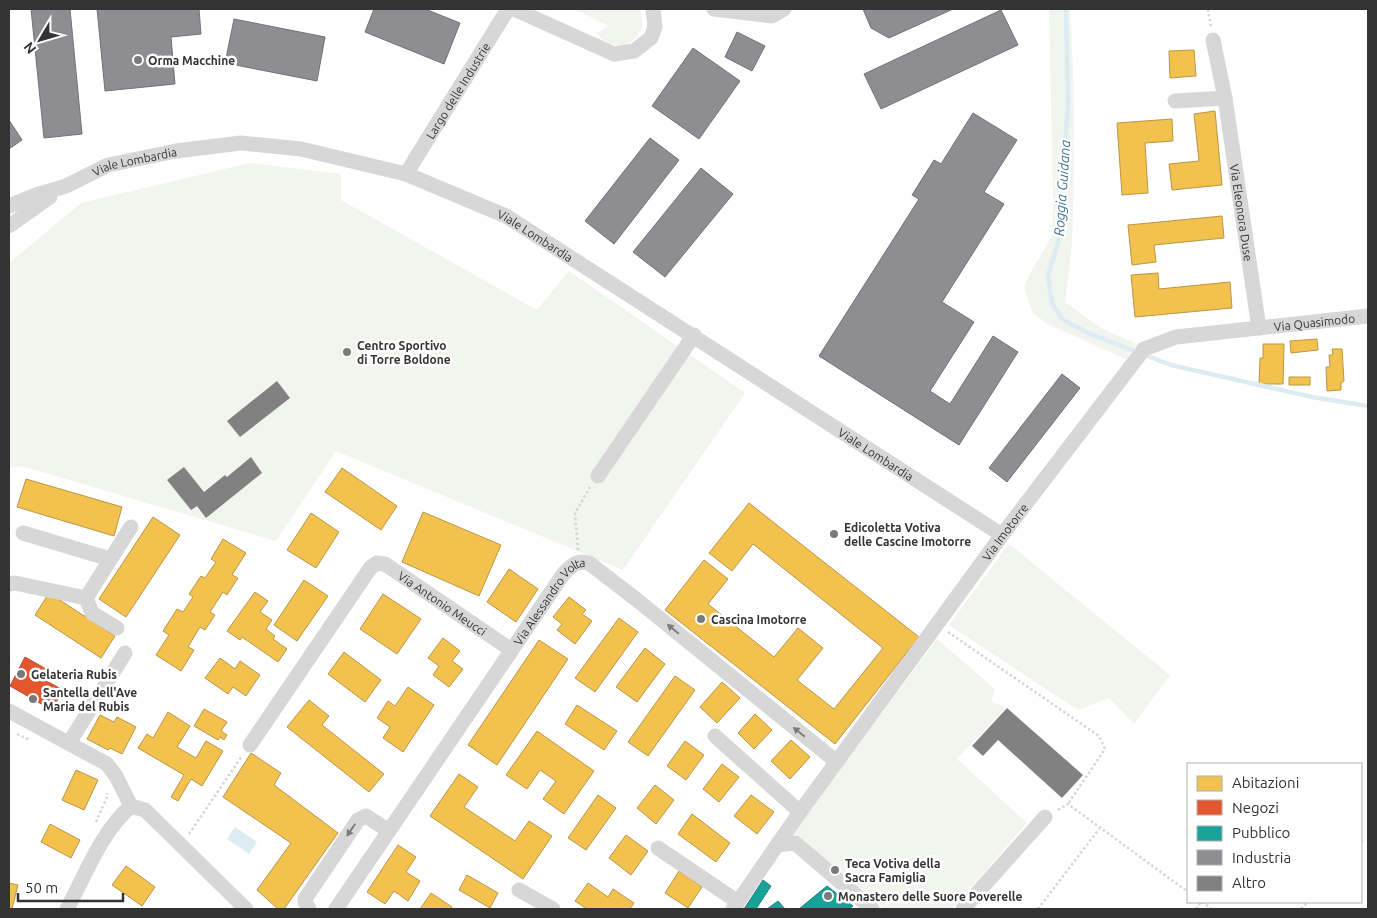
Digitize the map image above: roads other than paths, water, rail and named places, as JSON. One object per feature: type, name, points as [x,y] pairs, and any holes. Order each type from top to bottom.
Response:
[{"type":"street","name":"Largo delle Industrie","points":[[406,174],[508,9]]},
{"type":"street","points":[[514,9],[614,54],[634,51],[651,38],[655,27],[653,9]]},
{"type":"street","points":[[714,9],[772,16],[784,9]]},
{"type":"street","name":"Via Eleonora Duse","points":[[1213,40],[1225,98],[1259,328]]},
{"type":"street","points":[[1175,101],[1225,98]]},
{"type":"street","name":"Viale Lombardia","points":[[9,206],[66,186],[108,165],[176,150],[241,143],[301,149],[406,174],[506,216],[694,335],[1002,535]]},
{"type":"street","points":[[9,226],[36,205],[66,186]]},
{"type":"street","name":"Via Quasimodo","points":[[1259,328],[1368,316]]},
{"type":"street","name":"Via Imotorre","points":[[736,906],[800,812],[1002,535],[1144,349],[1176,337],[1259,328]]},
{"type":"street","points":[[598,476],[694,335]]},
{"type":"street","points":[[86,598],[131,527]]},
{"type":"street","points":[[24,533],[110,559]]},
{"type":"street","name":"Via Alessandro Volta","points":[[336,909],[564,573],[581,561],[589,563],[637,600],[837,762]]},
{"type":"street","name":"Via Antonio Meucci","points":[[250,745],[371,567],[377,563],[385,564],[507,648],[510,652]]},
{"type":"street","points":[[9,584],[15,583],[86,598]]},
{"type":"street","points":[[86,598],[92,612],[117,628]]},
{"type":"street","points":[[69,744],[125,653]]},
{"type":"street","points":[[9,711],[107,764],[116,776],[131,806],[146,810],[246,909]]},
{"type":"street","points":[[715,736],[800,812]]},
{"type":"street","points":[[67,909],[108,832],[119,817],[131,806]]},
{"type":"street","points":[[309,909],[305,899],[358,820],[366,816],[389,831]]},
{"type":"street","points":[[963,909],[1045,817]]},
{"type":"street","points":[[777,845],[795,843],[872,909]]},
{"type":"street","points":[[658,848],[736,906]]},
{"type":"street","points":[[519,890],[553,909]]},
{"type":"waterway","name":"Roggia Guidana","points":[[1066,9],[1068,104],[1059,239],[1048,276],[1052,303],[1063,320],[1090,334],[1171,365],[1312,397],[1368,406]]},
{"type":"place","name":"Orma Macchine","points":[[138,60]]},
{"type":"place","name":"Centro Sportivo di Torre Boldone","points":[[347,352]]},
{"type":"place","name":"Edicoletta Votiva delle Cascine Imotorre","points":[[834,534]]},
{"type":"place","name":"Cascina Imotorre","points":[[701,619]]},
{"type":"place","name":"Gelateria Rubis","points":[[21,674]]},
{"type":"place","name":"Santella dell'Ave Maria del Rubis","points":[[33,699]]},
{"type":"place","name":"Teca Votiva della Sacra Famiglia","points":[[835,870]]},
{"type":"place","name":"Monastero delle Suore Poverelle","points":[[828,896]]}]
